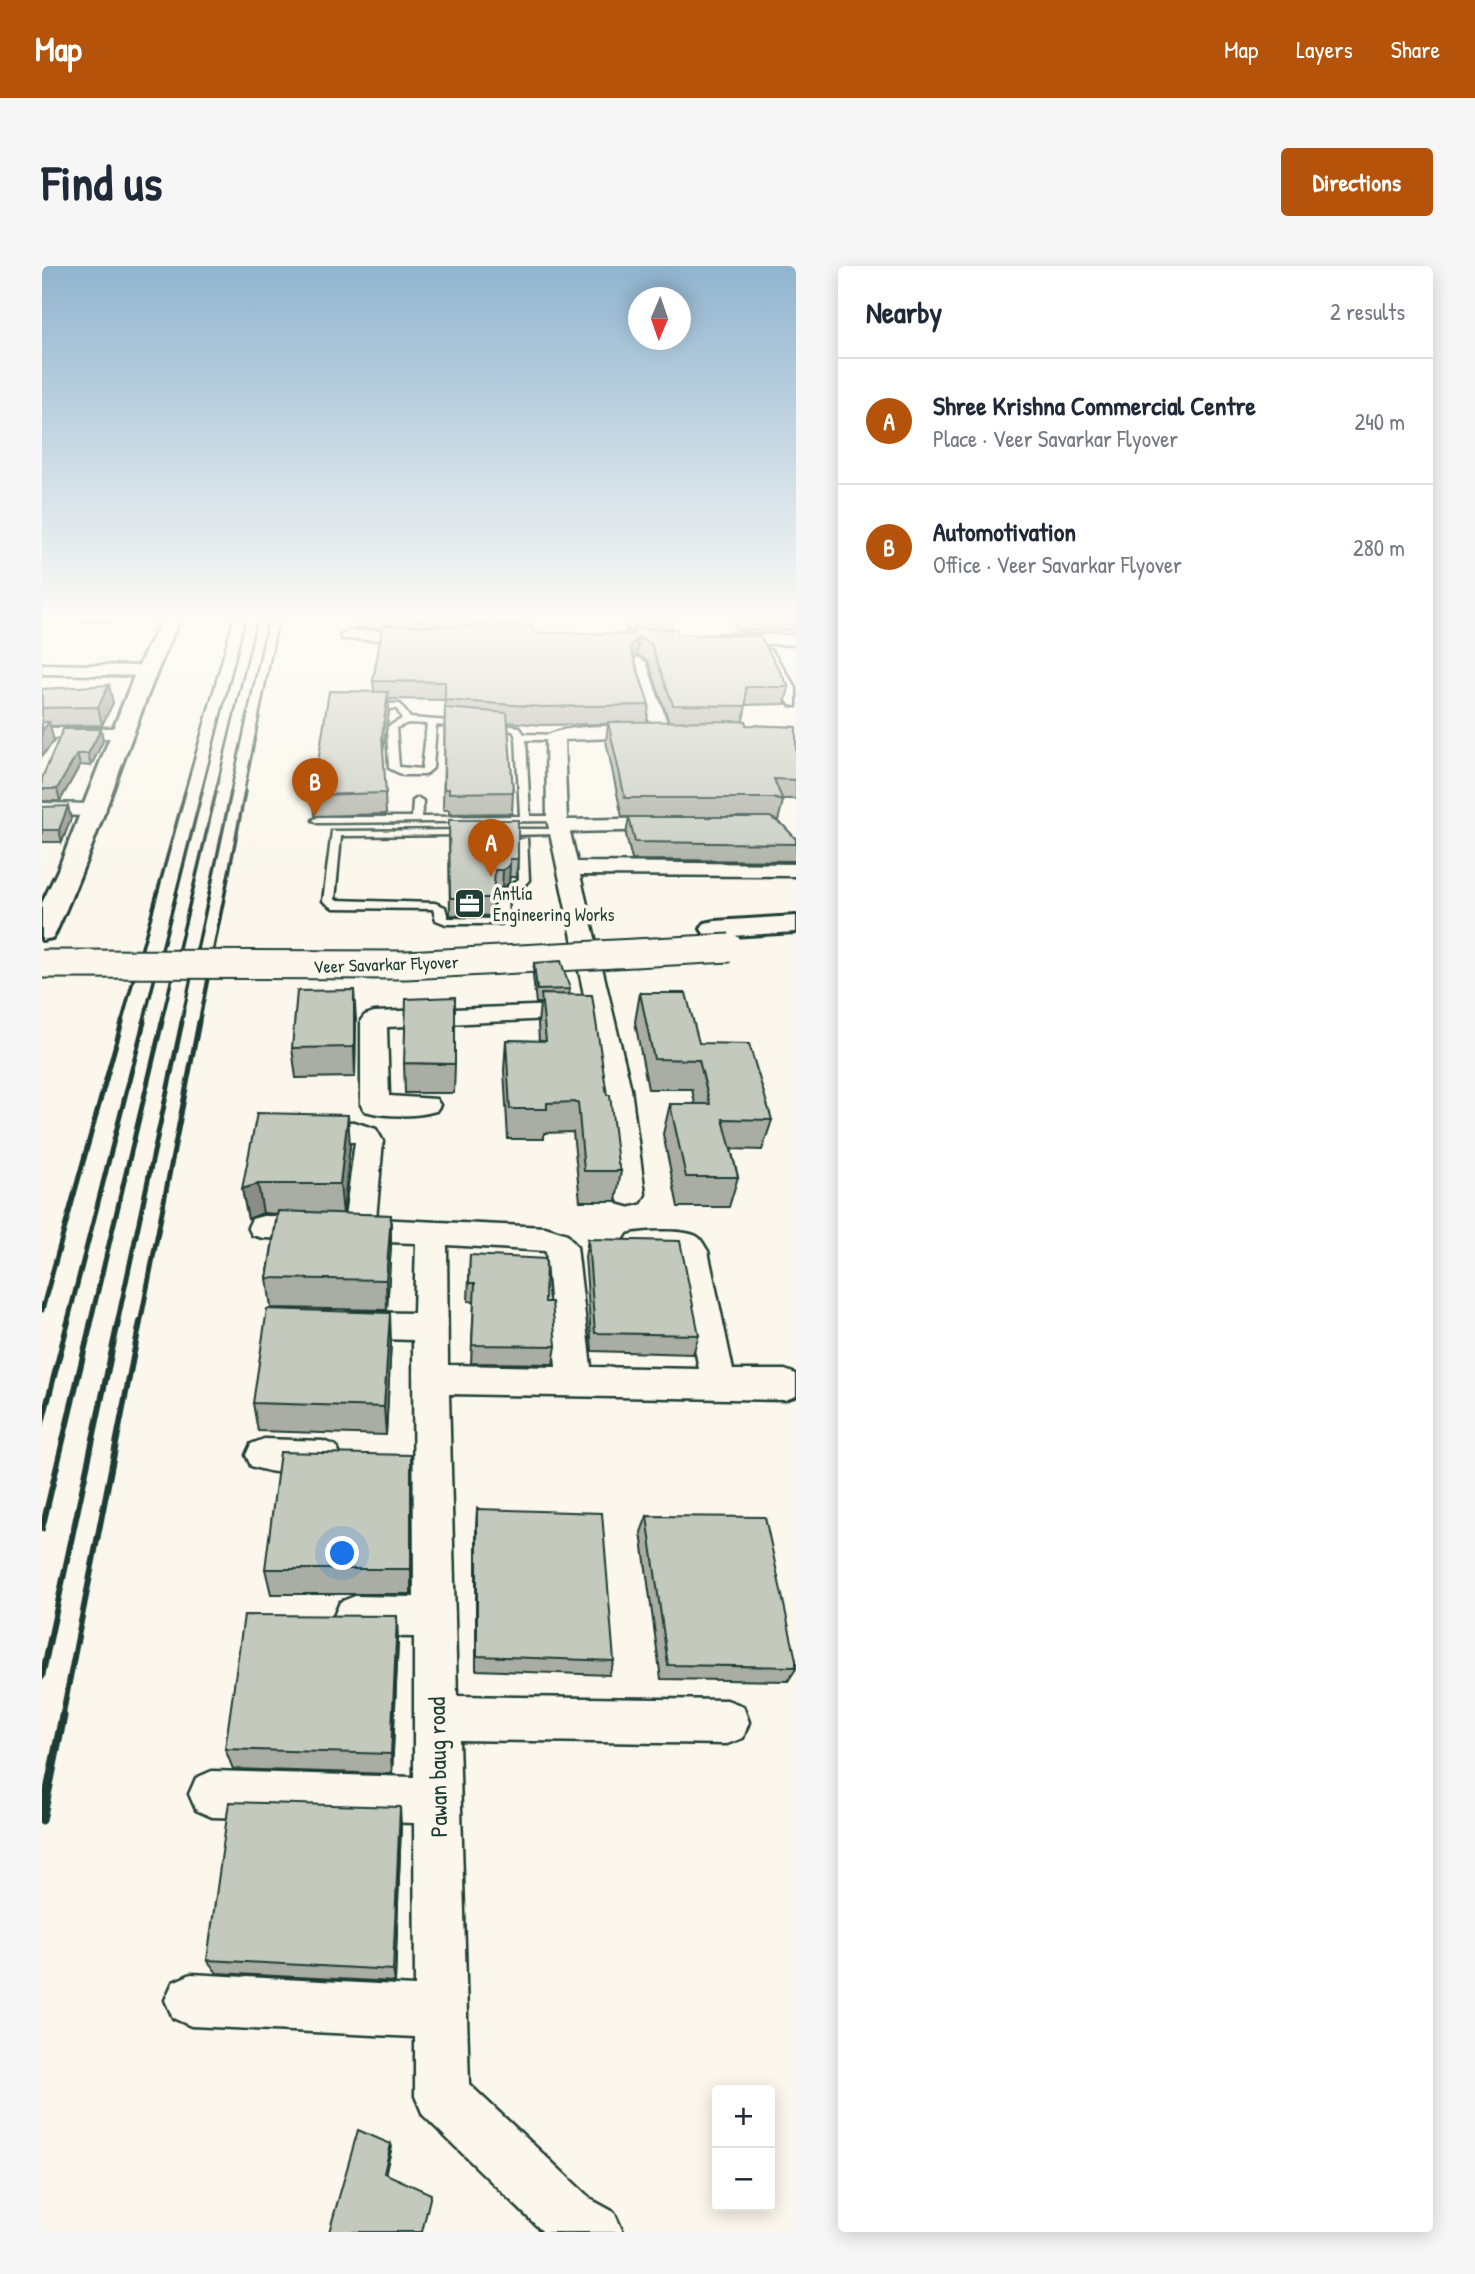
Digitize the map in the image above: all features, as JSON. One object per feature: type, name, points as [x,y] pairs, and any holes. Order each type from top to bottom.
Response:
[{"type":"main road","points":[[42,932],[96,810],[131,710]]},
{"type":"main road","points":[[722,939],[787,935]]},
{"type":"main road","name":"Veer Savarkar Flyover","points":[[42,943],[240,947],[722,939]]},
{"type":"main road","name":"Veer Savarkar Flyover","points":[[42,964],[406,965],[722,939]]},
{"type":"street","points":[[654,710],[661,731]]},
{"type":"street","points":[[630,1194],[617,1089],[559,826],[555,737],[565,734],[688,732]]},
{"type":"street","points":[[42,733],[122,733]]},
{"type":"street","points":[[42,809],[96,810]]},
{"type":"street","points":[[559,826],[685,825]]},
{"type":"street","points":[[611,826],[621,869]]},
{"type":"street","points":[[568,868],[796,870]]},
{"type":"street","points":[[426,1105],[375,1105],[374,1020],[601,1010]]},
{"type":"street","points":[[286,1131],[354,1132],[366,1136],[369,1141],[359,1228]]},
{"type":"street","points":[[263,1227],[359,1228],[545,1239],[556,1242],[561,1247],[575,1382]]},
{"type":"street","name":"Pawan baug road","points":[[432,1233],[431,1379],[418,1459],[434,1616],[442,2096],[572,2220],[594,2232]]},
{"type":"street","points":[[632,1243],[680,1244],[687,1245],[692,1251],[719,1384]]},
{"type":"street","points":[[313,1324],[430,1327]]},
{"type":"street","points":[[431,1379],[785,1385]]},
{"type":"street","points":[[264,1455],[362,1458]]},
{"type":"street","points":[[324,1616],[434,1616]]},
{"type":"street","points":[[436,1718],[727,1722]]},
{"type":"street","points":[[212,1794],[438,1801]]},
{"type":"street","points":[[191,2000],[441,2013]]},
{"type":"lane","points":[[401,710],[407,720]]},
{"type":"lane","points":[[432,723],[428,768],[425,772],[403,772],[394,768],[391,727],[407,720],[472,725]]},
{"type":"lane","points":[[483,725],[516,729],[521,737],[526,818]]},
{"type":"lane","points":[[521,737],[555,737]]},
{"type":"lane","points":[[417,820],[418,801]]},
{"type":"lane","points":[[318,820],[526,818],[559,826]]},
{"type":"lane","points":[[523,840],[524,880],[517,887],[500,895],[502,919],[497,922],[446,921],[440,918],[441,909],[435,906],[333,905],[329,901],[336,833],[342,831],[559,826]]},
{"type":"building","points":[[326,710],[386,710],[382,736],[386,793],[313,795]]},
{"type":"building","points":[[445,710],[507,713],[513,792],[449,793],[449,789],[444,789]]},
{"type":"building","points":[[746,721],[746,725],[796,727],[796,780],[774,779],[783,801],[773,798],[625,798],[608,722]]},
{"type":"building","points":[[42,722],[49,722],[42,731]]},
{"type":"building","points":[[63,729],[101,729],[88,754],[77,754],[57,789],[42,789],[42,778]]},
{"type":"building","points":[[68,806],[59,830],[42,830],[42,807]]},
{"type":"building","points":[[629,817],[770,817],[784,826],[796,839],[796,844],[635,842]]},
{"type":"building","points":[[449,820],[518,820],[518,859],[510,859],[510,865],[503,870],[495,870],[493,898],[450,898]]},
{"type":"building","points":[[561,961],[570,989],[537,990],[534,963]]},
{"type":"building","points":[[354,990],[354,1047],[292,1048],[297,991]]},
{"type":"building","points":[[640,993],[686,993],[699,1043],[749,1044],[772,1120],[723,1119],[738,1177],[686,1177],[670,1104],[710,1104],[699,1060],[654,1059]]},
{"type":"building","points":[[541,994],[592,995],[621,1171],[584,1171],[578,1102],[547,1103],[547,1109],[510,1109],[506,1040],[546,1041]]},
{"type":"building","points":[[455,997],[455,1064],[404,1063],[406,999]]},
{"type":"building","points":[[257,1113],[348,1115],[340,1184],[258,1184],[242,1189]]},
{"type":"building","points":[[278,1211],[391,1215],[386,1280],[267,1278]]},
{"type":"building","points":[[588,1239],[680,1241],[699,1335],[595,1333]]},
{"type":"building","points":[[470,1255],[546,1259],[545,1302],[552,1302],[556,1346],[472,1345],[475,1283],[469,1283]]},
{"type":"building","points":[[267,1309],[390,1313],[384,1407],[253,1403]]},
{"type":"building","points":[[280,1452],[411,1455],[411,1569],[265,1569]]},
{"type":"building","points":[[477,1509],[602,1513],[614,1661],[477,1656]]},
{"type":"building","points":[[647,1516],[765,1517],[796,1667],[668,1665]]},
{"type":"building","points":[[244,1615],[397,1616],[391,1754],[225,1749]]},
{"type":"building","points":[[229,1802],[400,1807],[393,1970],[207,1960]]},
{"type":"building","points":[[358,2130],[391,2144],[384,2173],[431,2194],[422,2232],[329,2232]]},
{"type":"railway","points":[[184,794],[207,710]]},
{"type":"railway","points":[[201,794],[223,710]]},
{"type":"railway","points":[[215,794],[235,710]]},
{"type":"railway","points":[[230,794],[248,710]]},
{"type":"railway","points":[[244,794],[261,710]]},
{"type":"railway","points":[[121,1024],[185,792]]},
{"type":"railway","points":[[143,1024],[202,792]]},
{"type":"railway","points":[[161,1024],[216,792]]},
{"type":"railway","points":[[181,1024],[231,792]]},
{"type":"railway","points":[[199,1024],[245,792]]},
{"type":"railway","points":[[42,1310],[122,1022]]},
{"type":"railway","points":[[67,1324],[144,1022]]},
{"type":"railway","points":[[90,1324],[162,1022]]},
{"type":"railway","points":[[117,1324],[182,1022]]},
{"type":"railway","points":[[140,1324],[199,1022]]},
{"type":"railway","points":[[42,1423],[68,1322]]},
{"type":"railway","points":[[42,1529],[91,1322]]},
{"type":"railway","points":[[42,1677],[118,1322]]},
{"type":"railway","points":[[62,1718],[140,1322]]},
{"type":"railway","points":[[42,1820],[63,1716]]},
{"type":"place","name":"Automotivation","points":[[315,816]]},
{"type":"place","name":"Shree Krishna Commercial Centre","points":[[491,877]]},
{"type":"place","name":"Antlia Engineering Works","points":[[470,903]]}]
